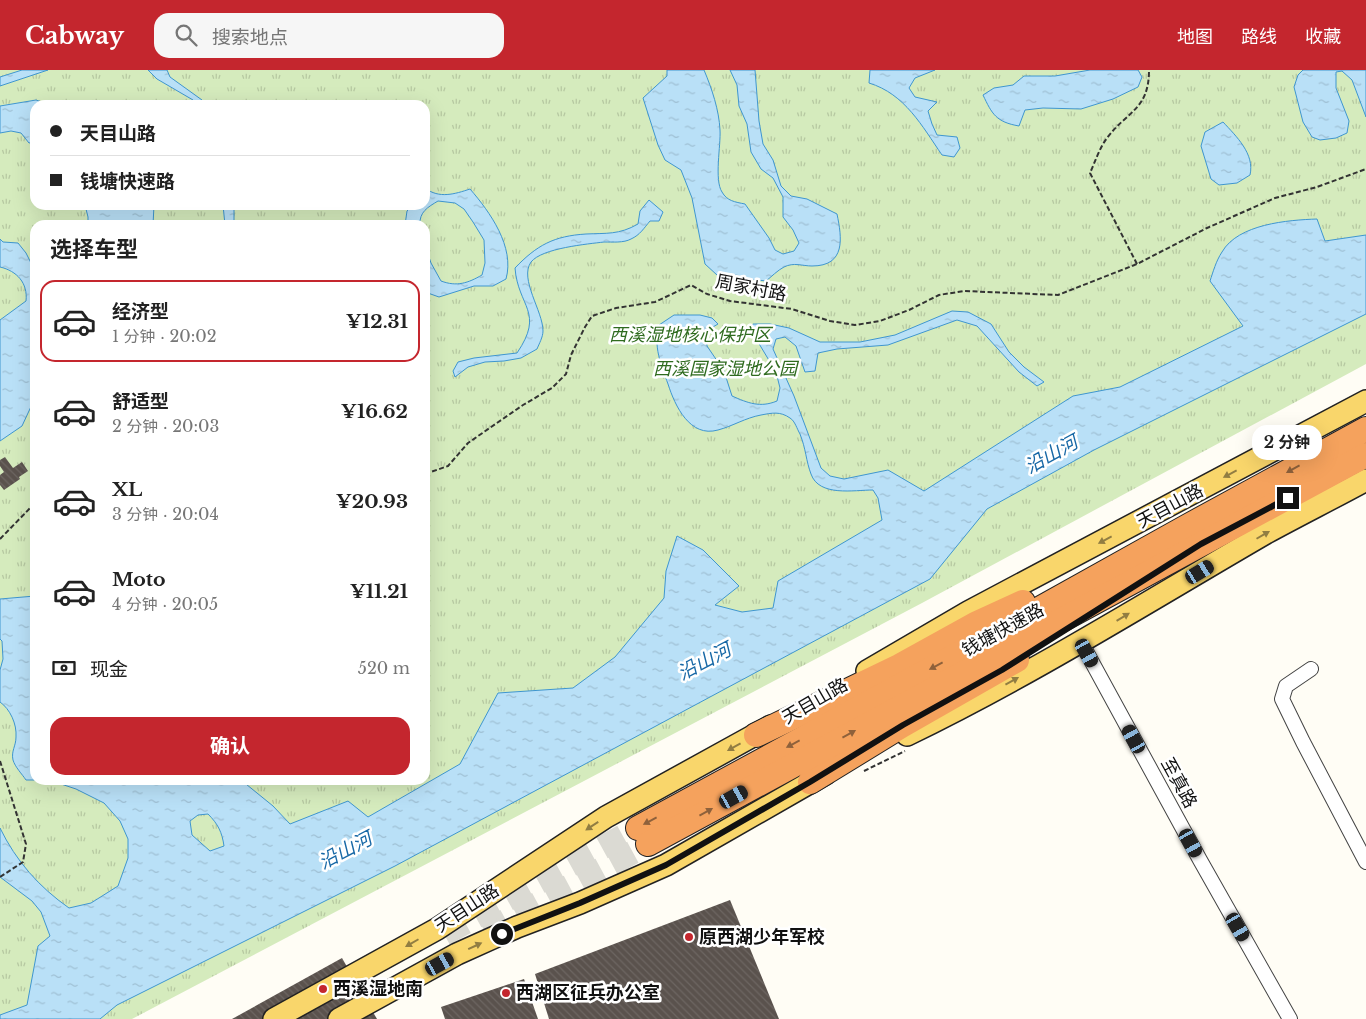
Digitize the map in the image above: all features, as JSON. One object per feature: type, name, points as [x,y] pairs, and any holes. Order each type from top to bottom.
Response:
[{"type":"highway","name":"钱塘快速路","points":[[1195,535],[1366,429]]},
{"type":"highway","name":"钱塘快速路","points":[[643,836],[962,652],[1195,535],[1366,456]]},
{"type":"highway","points":[[756,735],[899,666],[975,624],[1195,535]]},
{"type":"highway","points":[[810,782],[903,725],[1002,670],[1195,535]]},
{"type":"main road","name":"天目山路","points":[[274,1019],[437,929],[606,817],[756,735],[968,612],[1366,401]]},
{"type":"main road","name":"天目山路","points":[[339,1019],[457,954],[666,865],[810,782],[1000,688],[1267,533],[1366,480]]},
{"type":"street","name":"至真路","points":[[1081,642],[1200,860],[1290,1019]]},
{"type":"street","points":[[1311,669],[1286,686],[1282,699],[1366,862]]},
{"type":"path","points":[[1148,70],[1148,80],[1142,103],[1106,138],[1090,173],[1137,264],[1207,228],[1275,198],[1317,187],[1366,169]]},
{"type":"path","name":"周家村路","points":[[430,472],[448,466],[468,443],[523,405],[552,388],[566,374],[571,355],[584,327],[592,316],[616,308],[655,302],[691,285],[707,294],[730,300],[792,309],[830,321],[855,325],[880,321],[909,310],[939,295],[964,290],[1058,295],[1137,264]]},
{"type":"path","points":[[0,539],[30,508]]},
{"type":"path","points":[[0,761],[26,844],[23,862],[0,877]]},
{"type":"green space","name":"西溪湿地核心保护区","points":[[0,70],[1366,70],[1366,364],[922,603],[132,1019],[0,1019]]},
{"type":"water","points":[[22,70],[48,70],[0,86],[0,77]]},
{"type":"water","points":[[148,70],[167,70],[170,77],[202,100],[193,100],[157,79]]},
{"type":"water","points":[[667,70],[704,70],[715,100],[718,115],[720,136],[718,179],[722,192],[729,199],[745,204],[769,238],[775,250],[783,254],[794,251],[799,243],[793,230],[783,217],[783,197],[773,178],[761,169],[751,152],[747,124],[739,106],[737,85],[730,70],[755,70],[759,121],[763,144],[773,160],[781,186],[791,196],[807,199],[837,214],[840,232],[839,249],[831,261],[823,265],[795,264],[784,267],[766,281],[717,275],[705,264],[692,198],[681,170],[665,160],[658,145],[643,98],[667,76]]},
{"type":"water","points":[[870,70],[935,70],[915,78],[909,88],[915,97],[937,102],[928,111],[932,124],[937,135],[957,137],[960,148],[954,157],[942,155],[920,122],[903,103],[882,88],[869,83]]},
{"type":"water","points":[[1090,70],[1138,70],[1142,77],[1138,87],[1113,99],[1081,109],[1043,108],[1025,110],[1019,126],[1005,122],[996,116],[983,95],[994,88],[1013,85],[1024,76],[1055,76]]},
{"type":"water","points":[[1303,70],[1366,70],[1366,117],[1352,80],[1342,71],[1336,72],[1336,88],[1349,121],[1347,133],[1336,138],[1320,140],[1312,137],[1303,122],[1294,87],[1298,75]]},
{"type":"water","points":[[30,101],[30,143],[21,133],[11,131],[0,133],[0,106]]},
{"type":"water","points":[[1223,122],[1243,146],[1250,160],[1251,167],[1250,175],[1237,183],[1219,185],[1211,179],[1201,146],[1205,132]]},
{"type":"water","points":[[470,189],[493,219],[504,243],[508,267],[506,279],[493,286],[474,286],[439,297],[430,294],[430,260],[441,281],[452,284],[467,282],[482,275],[485,263],[484,240],[464,209],[455,203],[438,201],[430,207],[430,191],[436,194],[453,194]]},
{"type":"water","points":[[649,200],[663,212],[659,221],[650,221],[634,237],[625,241],[587,244],[555,250],[537,257],[531,262],[528,269],[528,277],[543,331],[537,349],[521,358],[485,362],[468,367],[455,377],[453,371],[458,362],[474,358],[517,353],[529,328],[528,310],[517,281],[515,268],[523,260],[547,243],[564,237],[612,233],[631,228],[638,224],[640,211]]},
{"type":"water","points":[[86,210],[154,210],[153,220],[88,220]]},
{"type":"water","points":[[224,210],[234,210],[234,220],[224,220]]},
{"type":"water","points":[[426,210],[420,220],[406,220],[407,211]]},
{"type":"water","name":"沿山河","points":[[1317,219],[1325,241],[1366,235],[1366,314],[1094,450],[987,509],[930,579],[395,866],[117,1005],[100,1019],[0,1019],[0,1015],[27,1005],[38,946],[50,936],[41,912],[32,901],[0,877],[0,828],[13,851],[29,872],[58,900],[69,908],[91,903],[118,886],[128,858],[128,839],[120,821],[104,803],[64,785],[247,785],[273,806],[290,824],[348,801],[368,817],[424,785],[430,785],[430,781],[460,764],[498,693],[573,688],[615,657],[664,598],[666,571],[677,536],[703,550],[739,586],[715,605],[742,612],[773,608],[778,581],[882,520],[878,498],[873,490],[838,491],[821,486],[815,481],[809,469],[800,434],[793,421],[783,414],[761,415],[718,430],[708,431],[692,425],[675,402],[657,348],[659,325],[674,315],[700,315],[712,318],[718,324],[706,331],[707,346],[724,371],[732,396],[749,403],[760,404],[777,401],[780,388],[776,372],[755,337],[746,332],[753,324],[770,324],[789,328],[820,342],[860,342],[895,335],[952,311],[968,312],[991,324],[1009,352],[1024,367],[1044,382],[1037,386],[1019,372],[977,326],[957,320],[888,345],[837,349],[818,353],[815,371],[805,372],[796,346],[785,337],[776,339],[773,349],[794,396],[821,468],[830,476],[844,479],[888,470],[924,491],[1073,396],[1120,387],[1243,326],[1210,281],[1222,252],[1229,243],[1240,235],[1278,222]],"holes":[[[208,814],[217,825],[224,846],[210,851],[192,835],[190,821],[198,815]]]},
{"type":"water","points":[[0,239],[3,242],[18,243],[30,261],[30,409],[22,426],[0,441],[0,320],[26,301],[26,295],[20,279],[12,271],[0,267]]},
{"type":"water","points":[[30,596],[30,780],[26,780],[13,760],[16,737],[14,722],[10,713],[0,702],[0,670],[3,659],[2,641],[0,639],[0,599]]},
{"type":"building","points":[[5,457],[13,468],[22,462],[28,471],[4,490],[0,485],[0,475],[4,472],[0,466],[0,460]]},
{"type":"building","name":"原西湖少年军校","points":[[730,900],[779,1019],[549,1019],[535,974]]},
{"type":"building","name":"西溪湿地南","points":[[342,958],[377,1019],[232,1019]]},
{"type":"building","name":"西湖区征兵办公室","points":[[524,979],[538,1019],[445,1019],[441,1007]]},
{"type":"tunnel","points":[[444,934],[638,828]]},
{"type":"tunnel","points":[[485,932],[648,844]]},
{"type":"place","name":"原西湖少年军校","points":[[689,937]]},
{"type":"place","name":"西溪湿地南","points":[[323,989]]},
{"type":"place","name":"西湖区征兵办公室","points":[[506,993]]},
{"type":"route","points":[[502,934],[580,903],[666,865],[810,782],[903,725],[1002,670],[1201,544],[1288,498]]},
{"type":"park label","name":"西溪国家湿地公园","points":[[725,369]]}]
